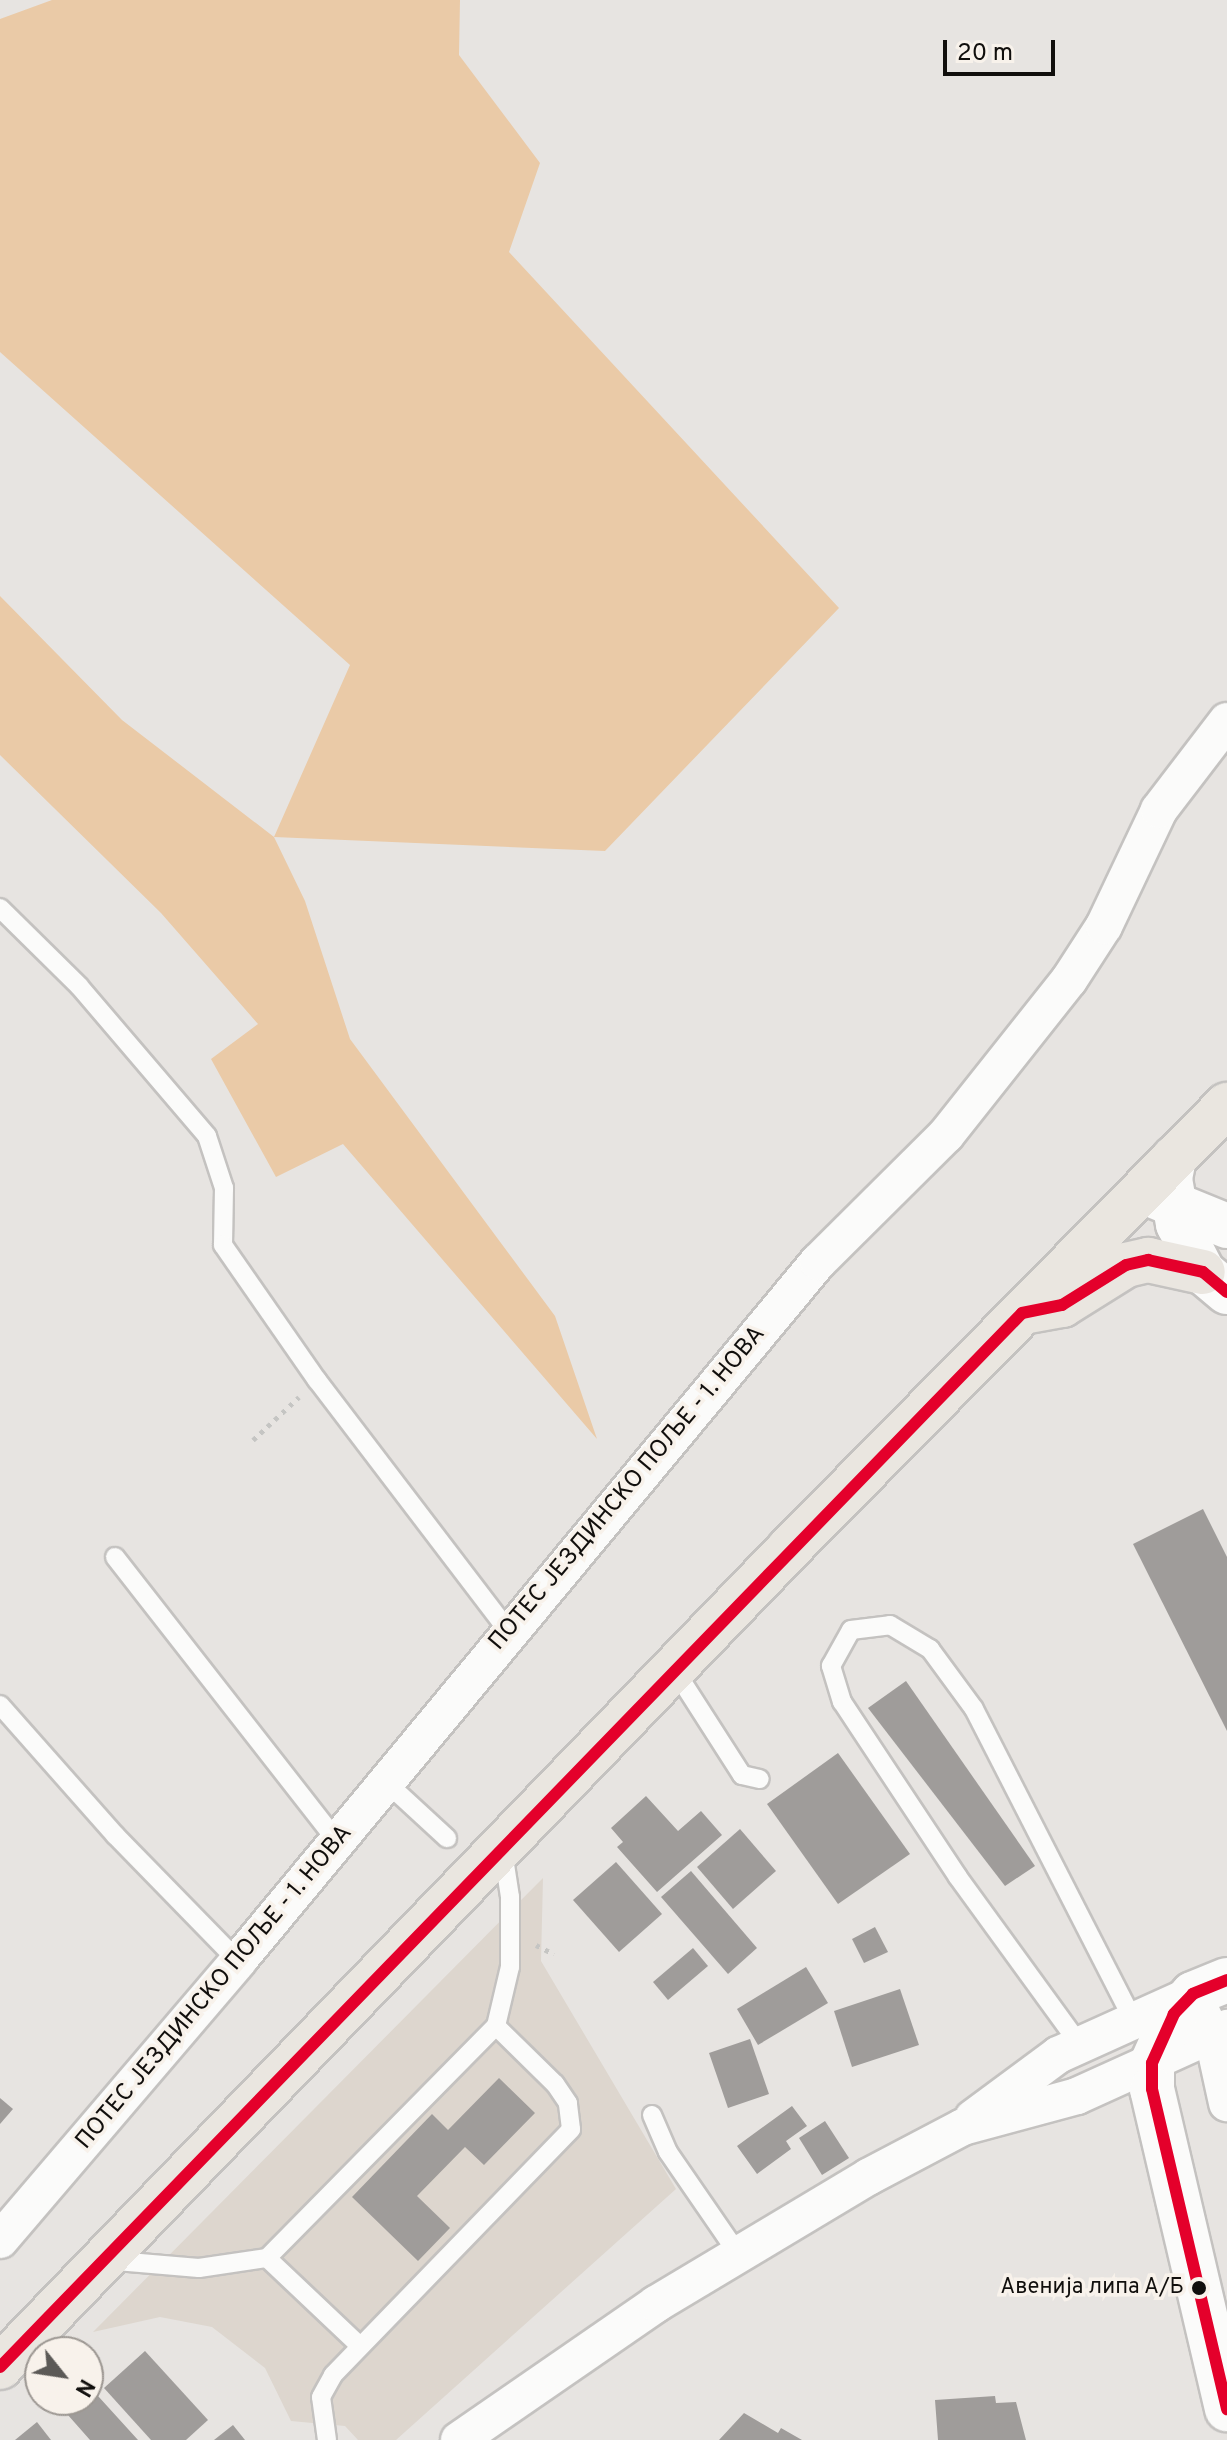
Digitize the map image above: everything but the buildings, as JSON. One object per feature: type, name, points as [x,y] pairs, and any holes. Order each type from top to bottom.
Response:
[{"type":"main road","points":[[0,2367],[1022,1313],[1160,1185],[1227,1105]]},
{"type":"main road","points":[[1022,1313],[1062,1305],[1126,1265],[1148,1260],[1215,1282]]},
{"type":"street","name":"ПОТЕС ЈЕЗДИНСКО ПОЉЕ - 1. НОВА","points":[[0,2240],[338,1842],[818,1262],[946,1135],[1040,1016],[1104,926],[1159,810],[1227,721]]},
{"type":"street","points":[[1160,1185],[1227,1226]]},
{"type":"street","points":[[1160,1185],[1215,1282]]},
{"type":"street","points":[[459,2440],[738,2254],[963,2127],[1014,2084],[1080,2045],[1210,1987]]},
{"type":"street","points":[[1210,1987],[1220,2031],[1227,2103]]},
{"type":"street","points":[[1210,1987],[1160,2037],[1152,2063],[1152,2089],[1227,2409]]},
{"type":"street","points":[[963,2127],[1077,2096],[1220,2031]]},
{"type":"lane","points":[[0,908],[79,986],[207,1136],[224,1188],[223,1245],[317,1380],[509,1632]]},
{"type":"lane","points":[[115,1557],[338,1842]]},
{"type":"lane","points":[[1080,2045],[958,1877],[842,1702],[831,1666],[851,1630],[890,1625],[930,1649],[965,1697],[1014,1780],[1134,2021]]},
{"type":"lane","points":[[674,1669],[742,1775],[760,1779]]},
{"type":"lane","points":[[0,1705],[115,1835],[238,1961]]},
{"type":"lane","points":[[386,1782],[447,1838]]},
{"type":"lane","points":[[102,2260],[199,2268],[267,2258],[496,2026],[505,1997],[511,1935],[502,1848]]},
{"type":"lane","points":[[327,2440],[321,2397],[360,2346],[571,2129],[568,2103],[555,2084],[496,2026]]},
{"type":"lane","points":[[652,2115],[668,2152],[738,2254]]},
{"type":"lane","points":[[267,2258],[360,2346]]},
{"type":"path","points":[[253,1440],[317,1380]]},
{"type":"shaded area","points":[[52,0],[460,0],[459,55],[540,163],[509,252],[839,608],[605,851],[274,837],[350,665],[0,352],[0,19]]},
{"type":"shaded area","points":[[0,596],[122,720],[274,837],[305,901],[350,1039],[555,1316],[597,1439],[343,1144],[276,1177],[211,1059],[258,1024],[161,913],[0,755]]},
{"type":"shaded area","points":[[543,1878],[541,1961],[676,2189],[396,2440],[358,2440],[345,2426],[291,2421],[265,2368],[212,2327],[160,2317],[93,2332]]},
{"type":"transit line","points":[[0,2367],[1022,1313],[1062,1305],[1126,1265],[1148,1260],[1203,1272],[1227,1292]]},
{"type":"transit line","points":[[1227,1980],[1193,1994],[1174,2014],[1152,2063],[1152,2089],[1227,2409]]},
{"type":"place","name":"Авенија липа А/Б","points":[[1199,2288]]}]
